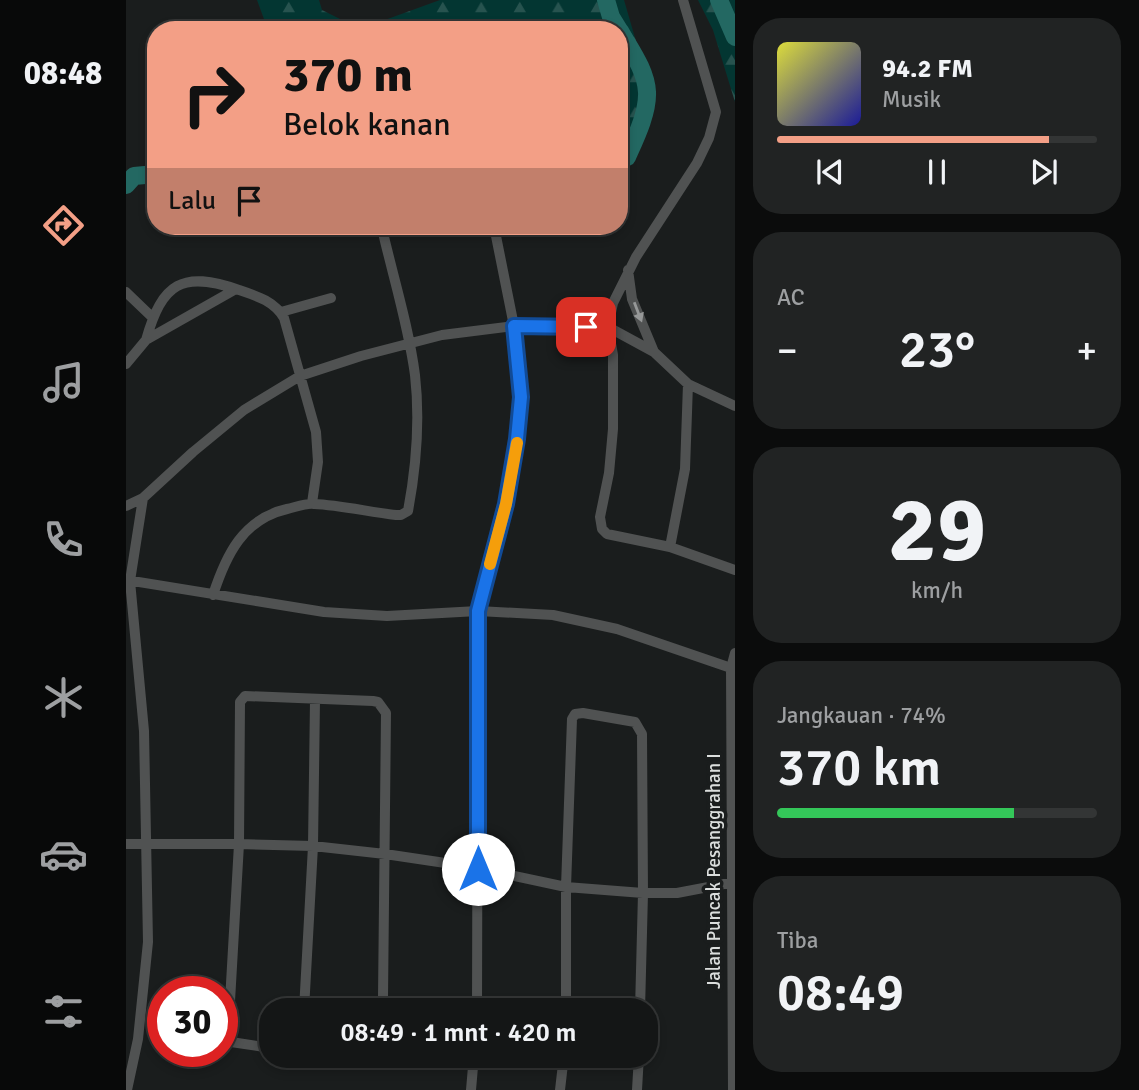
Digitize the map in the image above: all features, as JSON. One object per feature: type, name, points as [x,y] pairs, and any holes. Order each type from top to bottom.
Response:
[{"type":"street","points":[[683,0],[716,112],[703,151],[691,175],[628,271],[613,303],[608,327],[613,355],[613,429],[609,474],[600,517],[602,529],[607,534],[670,547],[735,570]]},
{"type":"street","points":[[477,998],[478,611],[506,504],[515,459],[521,397],[514,326],[496,235]]},
{"type":"street","points":[[213,595],[227,557],[243,533],[269,514],[312,503],[396,515],[408,511],[417,401],[410,342],[384,237]]},
{"type":"street","points":[[628,271],[632,299],[654,352]]},
{"type":"street","points":[[146,340],[159,302],[167,292],[189,282],[212,281],[268,301],[281,312],[312,417],[317,446],[318,462],[312,503]]},
{"type":"street","points":[[126,364],[146,340],[236,289]]},
{"type":"street","points":[[126,292],[153,318]]},
{"type":"street","points":[[281,312],[331,298]]},
{"type":"street","points":[[126,506],[143,498],[244,410],[300,376],[410,342],[514,326],[608,327],[654,352],[688,384],[735,406]]},
{"type":"street","points":[[670,547],[685,469],[688,384]]},
{"type":"street","points":[[127,1090],[145,990],[149,905],[144,731],[128,580],[143,498]]},
{"type":"street","points":[[128,580],[324,612],[358,615],[478,611],[553,615],[617,629],[731,668]]},
{"type":"street","name":"Jalan Puncak Pesanggrahan I","points":[[733,1090],[731,668],[735,653]]},
{"type":"street","points":[[259,1046],[231,1042],[228,1036],[239,844],[242,698],[251,695],[373,701],[383,707],[386,713],[383,998]]},
{"type":"street","points":[[305,998],[313,846],[315,700]]},
{"type":"street","points":[[566,998],[566,887],[572,719],[575,714],[583,713],[635,722],[642,734],[640,998]]},
{"type":"street","points":[[126,844],[313,846],[478,869],[566,887],[643,893],[677,893],[733,882]]},
{"type":"street","points":[[471,1090],[473,1068]]},
{"type":"street","points":[[560,1090],[563,1068]]},
{"type":"street","points":[[637,1090],[638,1068]]},
{"type":"green space","points":[[257,0],[319,0],[322,10],[344,21],[265,21]]},
{"type":"green space","points":[[440,0],[624,0],[651,93],[634,144],[628,150],[628,21],[382,21]]},
{"type":"green space","points":[[698,0],[735,0],[735,102],[713,30]]},
{"type":"waterway","points":[[606,0],[613,21]]},
{"type":"waterway","points":[[719,0],[735,37]]},
{"type":"waterway","points":[[628,44],[641,68],[647,92],[643,117],[628,155]]},
{"type":"waterway","points":[[126,185],[134,176],[147,175]]},
{"type":"slow traffic","points":[[490,564],[506,504],[517,443]]},
{"type":"route","points":[[478,869],[478,611],[506,504],[520,420],[521,397],[514,326],[586,327]]}]
